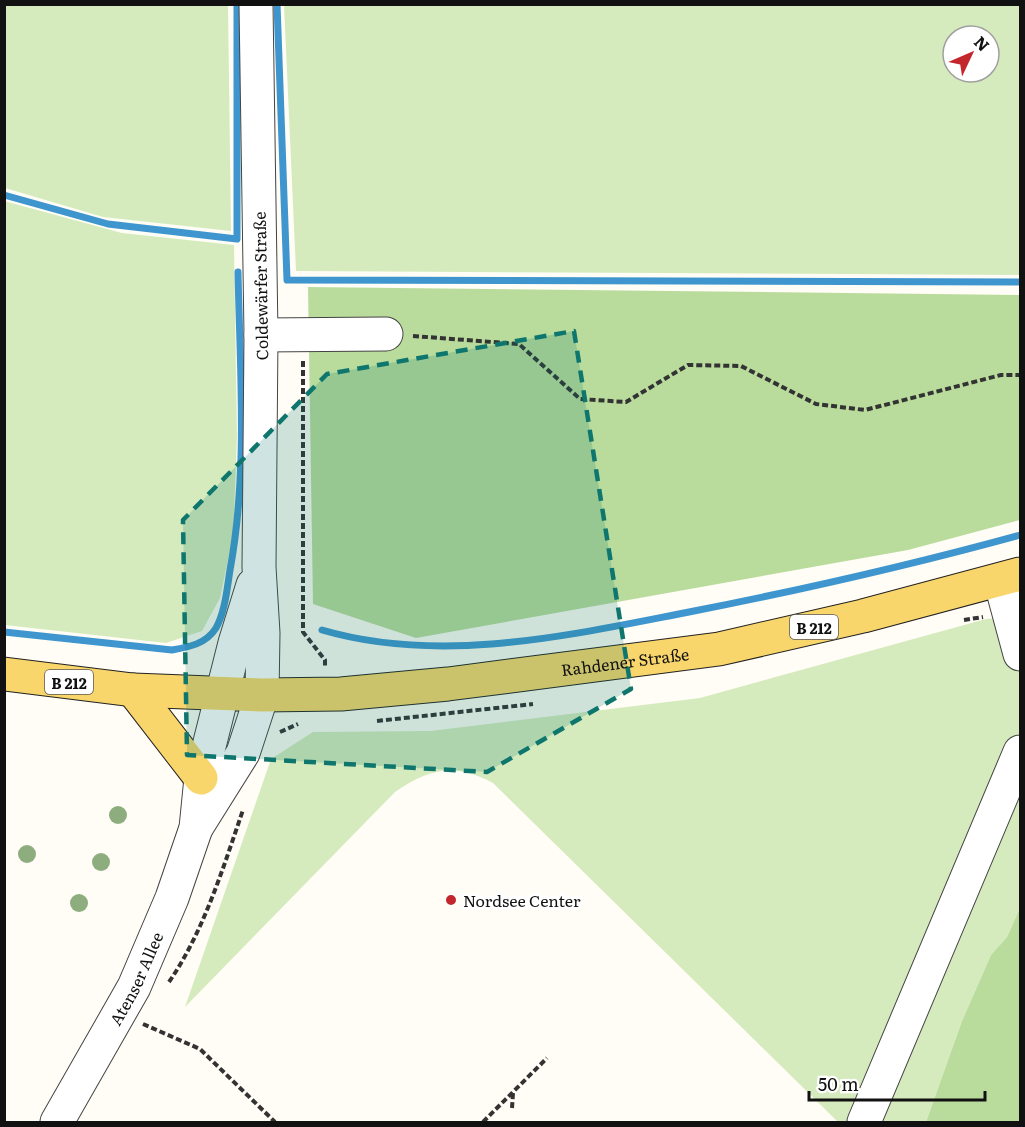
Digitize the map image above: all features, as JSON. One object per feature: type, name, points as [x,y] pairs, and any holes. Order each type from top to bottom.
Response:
[{"type":"main road","name":"Rahdener Straße","points":[[222,693],[325,694],[448,684],[719,649],[863,616],[1010,577]]},
{"type":"main road","name":"B 212","points":[[4,674],[133,690],[222,693]]},
{"type":"main road","points":[[133,690],[201,778]]},
{"type":"street","name":"Coldewärfer Straße","points":[[256,4],[261,334],[259,567],[263,633],[262,695]]},
{"type":"street","points":[[261,334],[386,334]]},
{"type":"street","name":"Coldewärfer Straße","points":[[222,693],[259,567]]},
{"type":"street","points":[[1010,577],[1020,654]]},
{"type":"street","name":"Atenser Allee","points":[[196,828],[201,778],[222,693]]},
{"type":"street","name":"Atenser Allee","points":[[57,1122],[134,987],[172,898],[196,828],[243,753],[262,695]]},
{"type":"street","points":[[864,1122],[1020,752]]},
{"type":"path","points":[[303,334],[303,632],[325,660],[325,694]]},
{"type":"path","points":[[386,334],[519,344],[580,399],[626,402],[688,364],[741,366],[816,405],[865,410],[1001,375],[1020,375]]},
{"type":"path","points":[[142,1024],[200,1049],[275,1122]]},
{"type":"path","points":[[483,1122],[547,1058]]},
{"type":"path","points":[[512,1108],[513,1092]]},
{"type":"highlighted area","points":[[574,331],[631,689],[487,772],[187,755],[183,520],[327,374]]},
{"type":"green space","points":[[4,5],[228,5],[231,231],[103,217],[5,188]]},
{"type":"green space","points":[[284,5],[1020,5],[1020,275],[296,271]]},
{"type":"green space","points":[[4,201],[122,233],[234,245],[237,437],[233,535],[220,598],[202,631],[166,643],[5,625]]},
{"type":"green space","points":[[308,287],[1020,295],[1020,520],[908,550],[416,638],[313,604]]},
{"type":"green space","points":[[1020,617],[1020,908],[1007,937],[991,955],[962,1021],[926,1122],[838,1122],[493,783],[455,771],[431,773],[395,792],[185,1007],[271,759],[313,732],[431,731],[700,698],[986,619]]},
{"type":"green space","points":[[1020,908],[1020,1122],[926,1122],[962,1021],[991,955],[1007,937]]},
{"type":"waterway","points":[[4,195],[108,224],[237,239],[237,4]]},
{"type":"waterway","points":[[277,4],[287,280],[1020,282]]},
{"type":"waterway","points":[[4,632],[172,650],[202,641],[216,628],[222,615],[227,592],[239,496],[242,422],[238,272]]},
{"type":"waterway","points":[[322,630],[367,640],[413,645],[459,646],[552,637],[644,621],[814,586],[1020,535]]},
{"type":"place","name":"Nordsee Center","points":[[451,900]]}]
